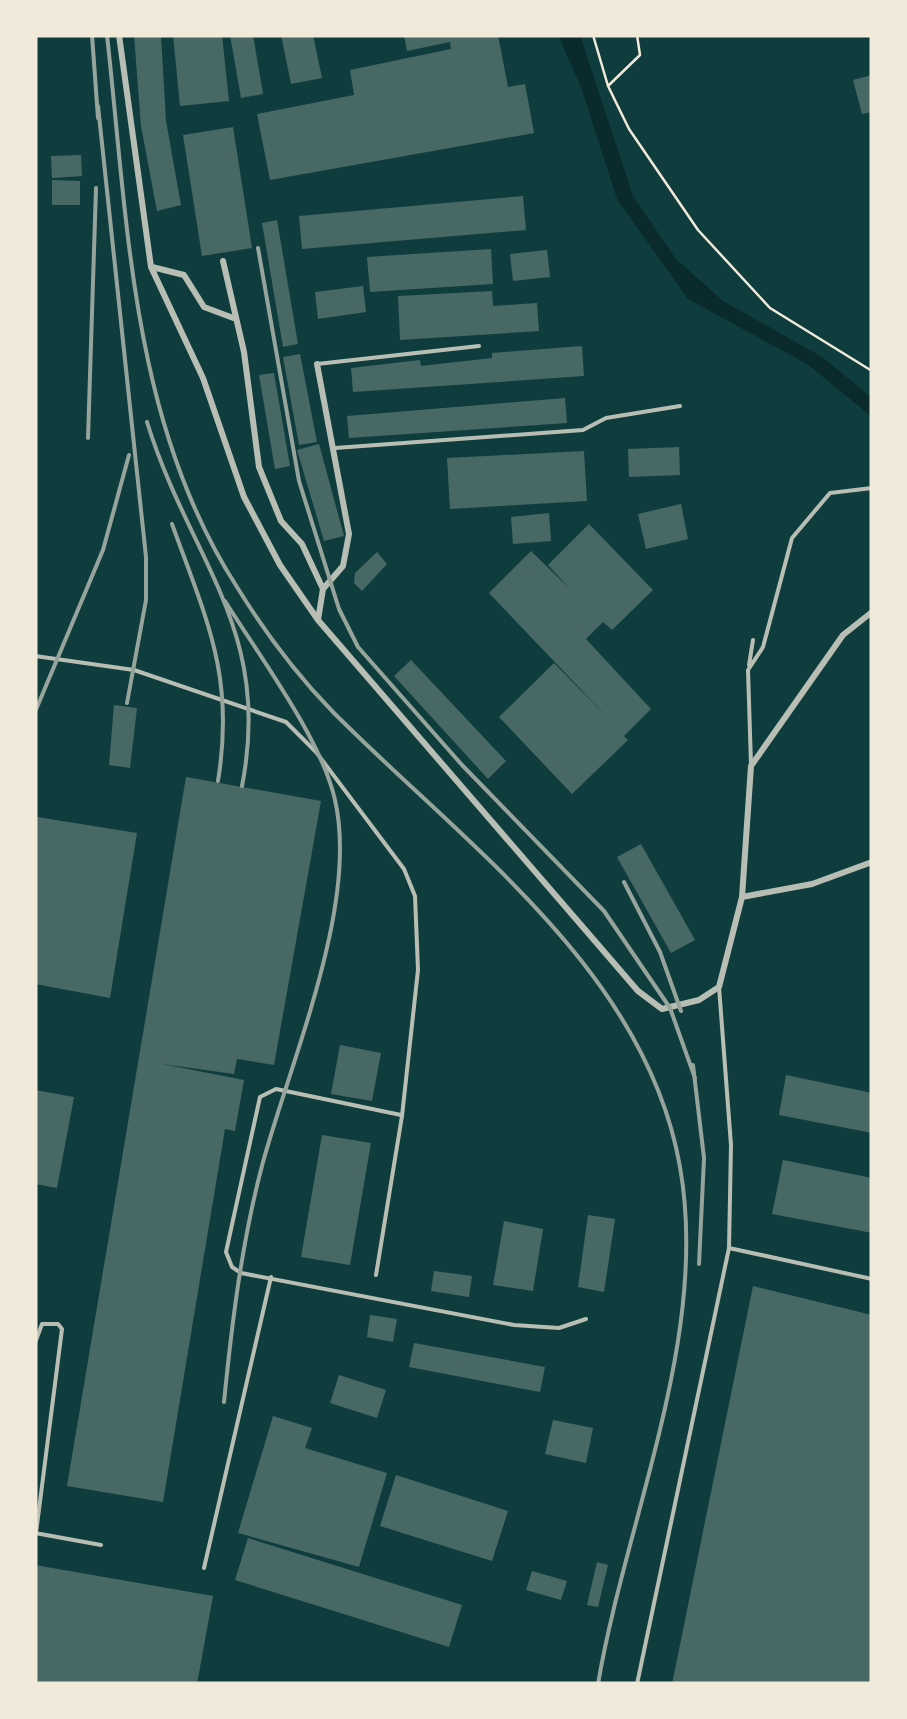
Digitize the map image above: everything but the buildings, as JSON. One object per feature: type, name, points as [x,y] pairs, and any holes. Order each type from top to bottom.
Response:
[{"type":"street","points":[[120,35],[151,267],[203,378],[244,497],[280,565],[318,620],[638,991],[662,1009],[699,1000],[718,986],[742,898],[751,766],[843,635],[872,612]]},
{"type":"street","points":[[223,262],[259,467],[281,522],[302,544],[323,589]]},
{"type":"street","points":[[151,267],[184,275],[204,306],[236,319]]},
{"type":"street","points":[[317,364],[349,534],[343,566],[323,589],[318,620]]},
{"type":"street","points":[[742,898],[812,884],[872,862]]},
{"type":"lane","points":[[317,364],[479,346]]},
{"type":"lane","points":[[335,448],[583,430],[606,418],[680,406]]},
{"type":"lane","points":[[748,670],[763,647],[792,538],[830,492],[872,488]]},
{"type":"lane","points":[[751,766],[748,670],[753,640]]},
{"type":"lane","points":[[35,656],[134,670],[226,698],[286,722],[316,752],[404,869],[415,896],[418,970],[402,1116],[376,1275]]},
{"type":"lane","points":[[637,1684],[729,1248],[731,1146],[718,986]]},
{"type":"lane","points":[[402,1116],[276,1089],[260,1097],[226,1252],[232,1267],[241,1273],[514,1326],[559,1328],[586,1319]]},
{"type":"lane","points":[[729,1248],[872,1280]]},
{"type":"lane","points":[[204,1568],[272,1277]]},
{"type":"lane","points":[[35,1343],[42,1324],[58,1324],[62,1329],[35,1532],[101,1546]]},
{"type":"path","points":[[594,35],[608,86],[629,129],[710,243],[770,308],[872,371]]},
{"type":"path","points":[[608,86],[640,55],[637,35]]},
{"type":"water","points":[[558,35],[580,35],[633,196],[676,259],[723,301],[822,357],[872,398],[872,417],[807,364],[688,299],[617,199],[581,87]]},
{"type":"railway","points":[[92,35],[98,118]]},
{"type":"railway","points":[[107,35],[140,320],[175,458],[202,524],[247,603],[307,683],[491,862],[590,972],[630,1032],[661,1097],[680,1167],[686,1231],[684,1295],[661,1427],[598,1684]]},
{"type":"railway","points":[[98,106],[146,557],[146,600],[127,703]]},
{"type":"railway","points":[[88,438],[96,188]]},
{"type":"railway","points":[[258,248],[299,481],[339,609],[358,647],[462,765],[604,911],[670,1008],[695,1078]]},
{"type":"railway","points":[[147,422],[237,638],[246,682],[249,731],[242,786]]},
{"type":"railway","points":[[35,712],[103,550],[129,455]]},
{"type":"railway","points":[[172,524],[215,650],[223,710],[218,781]]},
{"type":"railway","points":[[224,1402],[249,1221],[330,933],[340,841],[335,800],[317,751],[225,601]]},
{"type":"railway","points":[[624,882],[660,952],[681,1011]]},
{"type":"railway","points":[[693,1065],[704,1158],[699,1264]]}]
